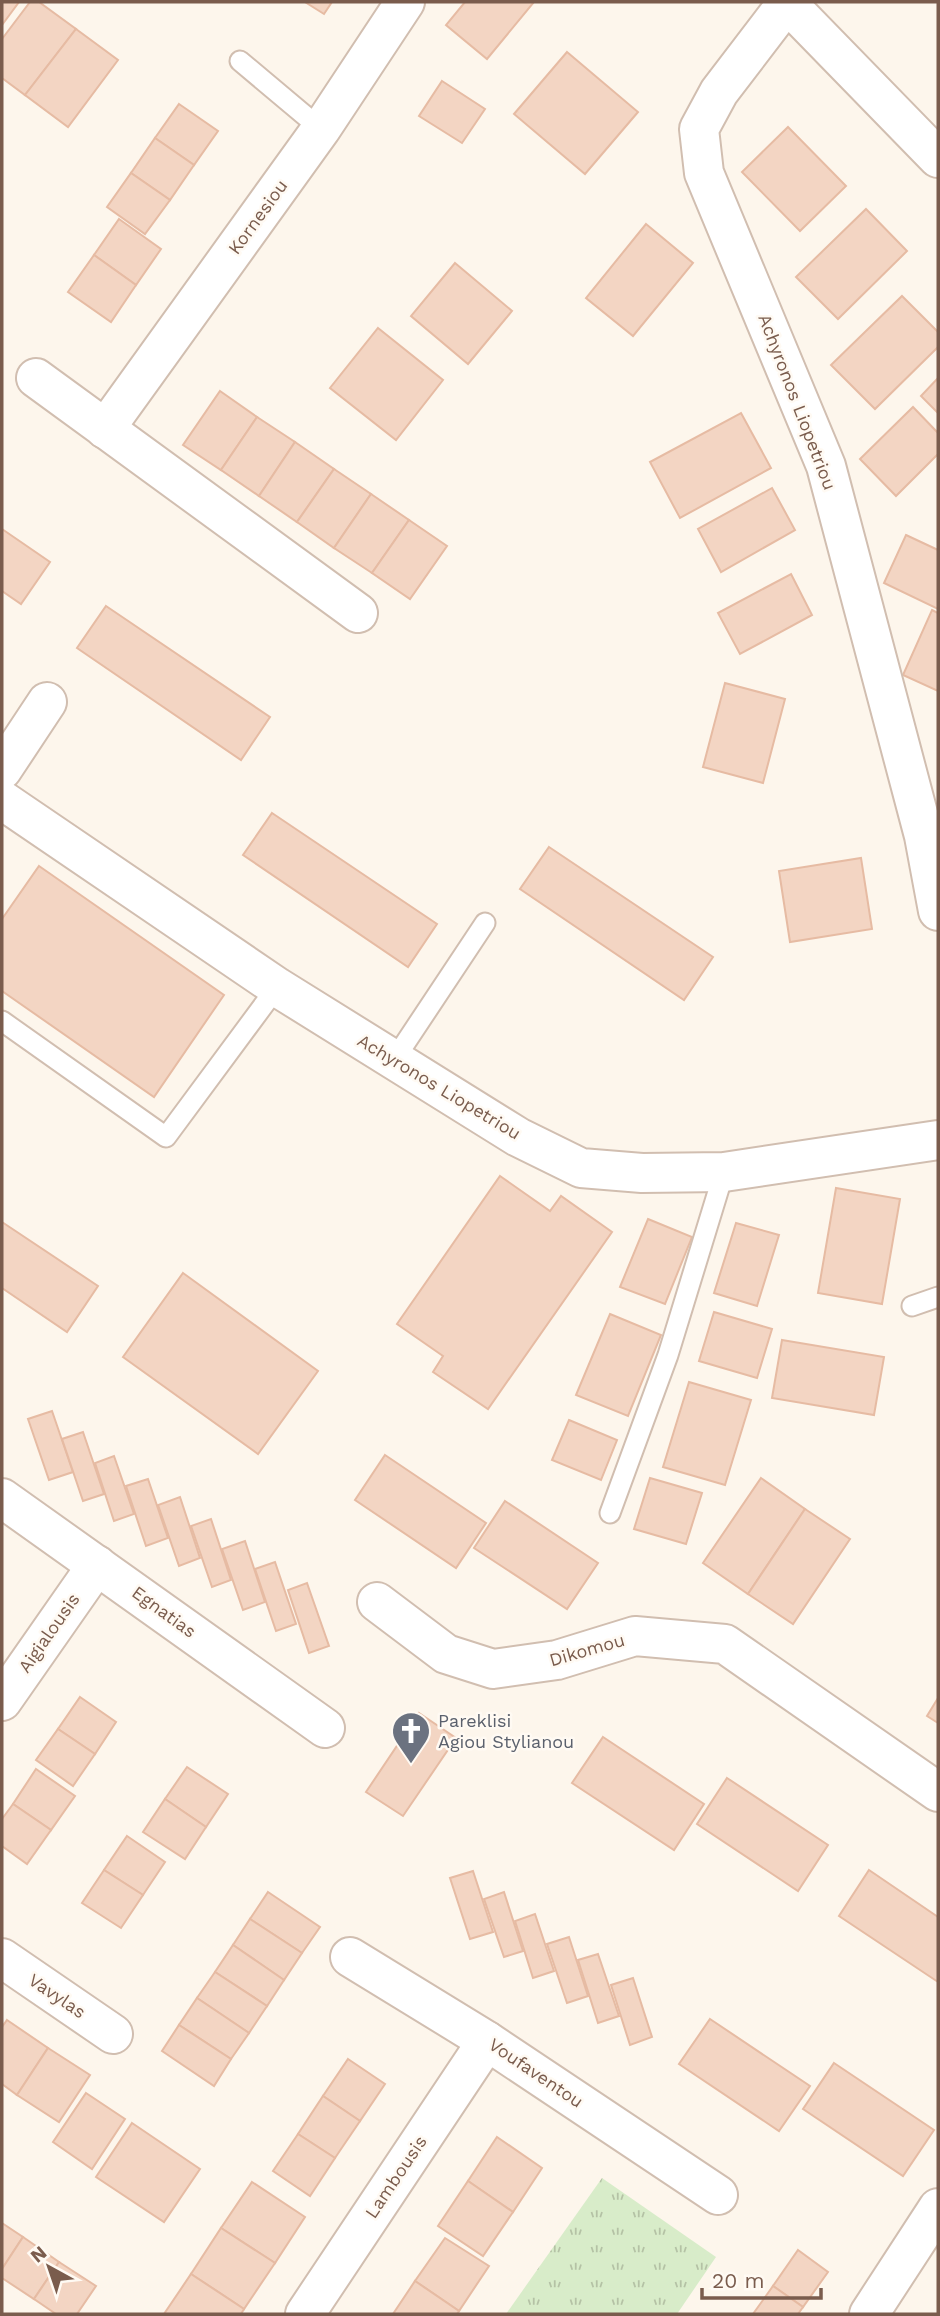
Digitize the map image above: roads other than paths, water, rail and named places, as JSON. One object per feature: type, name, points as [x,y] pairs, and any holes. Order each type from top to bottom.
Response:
[{"type":"street","name":"Kornesiou","points":[[105,429],[321,129],[405,2]]},
{"type":"street","points":[[786,2],[938,158]]},
{"type":"street","name":"Achyronos Liopetriou","points":[[786,2],[719,92],[699,129],[704,173],[826,466],[924,836],[938,911]]},
{"type":"street","points":[[36,378],[358,613]]},
{"type":"street","points":[[2,769],[47,702]]},
{"type":"street","name":"Achyronos Liopetriou","points":[[2,800],[277,987],[518,1137],[581,1168],[642,1173],[724,1172],[938,1140]]},
{"type":"street","name":"Egnatias","points":[[2,1498],[325,1728]]},
{"type":"street","name":"Aigialousis","points":[[2,1701],[97,1565]]},
{"type":"street","name":"Dikomou","points":[[377,1602],[446,1654],[493,1669],[557,1660],[635,1636],[725,1644],[938,1791]]},
{"type":"street","name":"Voufaventou","points":[[350,1957],[487,2041],[719,2195]]},
{"type":"street","name":"Vavylas","points":[[2,1958],[113,2034]]},
{"type":"street","name":"Lambousis","points":[[305,2314],[487,2041]]},
{"type":"street","points":[[869,2314],[938,2208]]},
{"type":"lane","points":[[240,61],[321,129]]},
{"type":"lane","points":[[394,1060],[485,923]]},
{"type":"lane","points":[[2,1021],[166,1137],[277,987]]},
{"type":"lane","points":[[610,1513],[668,1355],[724,1172]]},
{"type":"lane","points":[[912,1306],[938,1297]]},
{"type":"place","name":"Pareklisi Agiou Stylianou","points":[[411,1765]]}]
